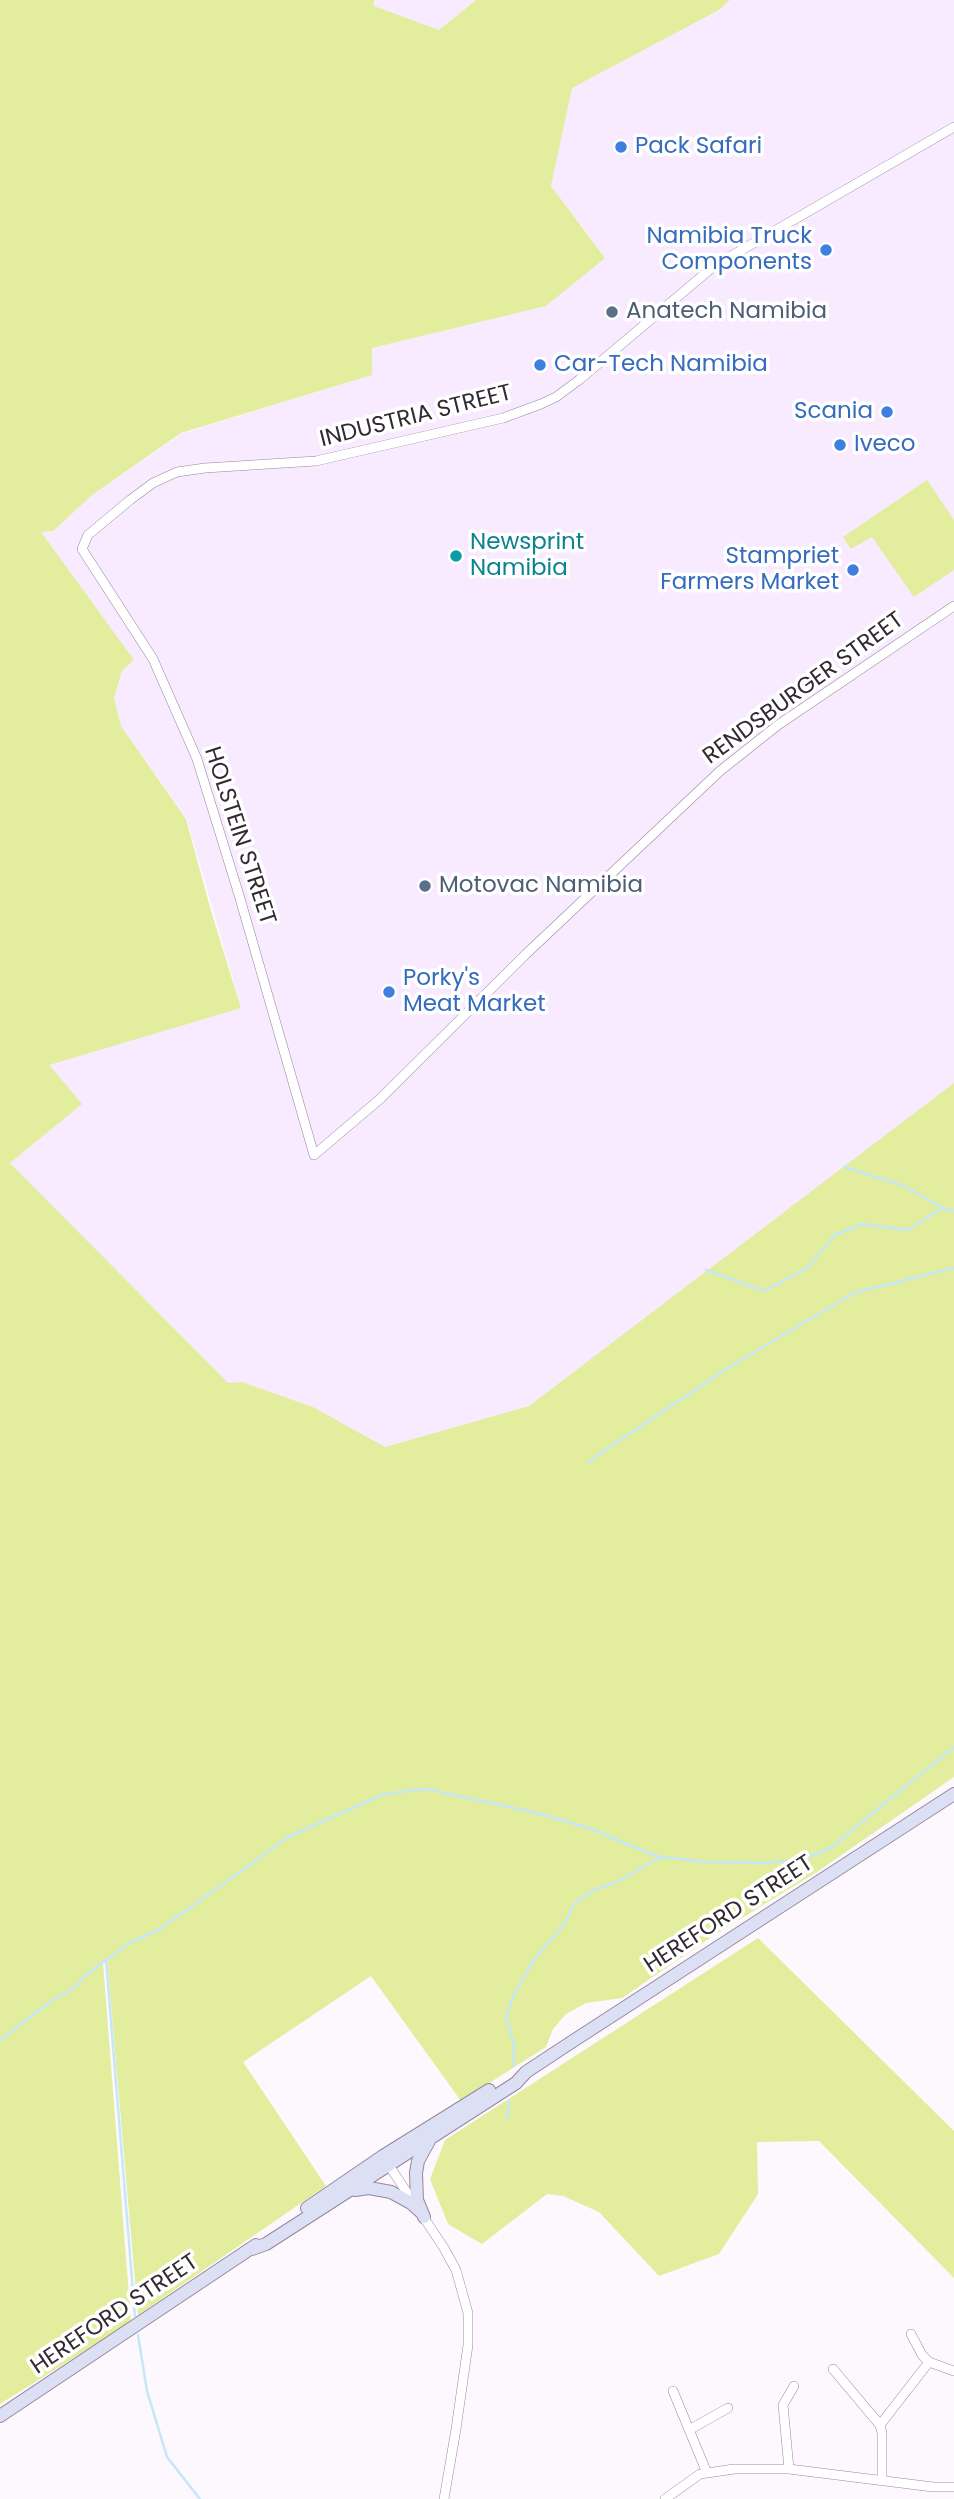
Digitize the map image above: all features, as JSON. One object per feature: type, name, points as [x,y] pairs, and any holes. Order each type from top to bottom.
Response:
[{"type":"main road","name":"HEREFORD STREET","points":[[252,2249],[267,2244],[347,2191],[386,2161],[434,2135],[516,2083],[526,2072],[954,1794]]},
{"type":"main road","name":"HEREFORD STREET","points":[[0,2416],[252,2249],[262,2238],[386,2161],[511,2076],[526,2072]]},
{"type":"main road","points":[[422,2215],[417,2200],[416,2173],[421,2152],[434,2135]]},
{"type":"main road","points":[[347,2191],[369,2188],[391,2192],[411,2203],[422,2215]]},
{"type":"street","name":"INDUSTRIA STREET","points":[[82,549],[88,535],[130,500],[177,472],[316,461],[503,418],[556,397],[714,266],[954,127]]},
{"type":"street","name":"HOLSTEIN STREET","points":[[82,549],[153,659],[197,760],[314,1154]]},
{"type":"street","name":"RENDSBURGER STREET","points":[[314,1154],[380,1099],[526,954],[720,771],[778,725],[954,606]]},
{"type":"street","points":[[386,2161],[456,2270],[468,2313],[468,2345],[443,2499]]},
{"type":"street","points":[[911,2334],[922,2355],[929,2362],[954,2371]]},
{"type":"street","points":[[880,2426],[929,2362]]},
{"type":"street","points":[[833,2369],[880,2426],[882,2480]]},
{"type":"street","points":[[789,2469],[783,2405],[794,2386]]},
{"type":"street","points":[[673,2391],[707,2473]]},
{"type":"street","points":[[689,2430],[728,2408]]},
{"type":"street","points":[[665,2499],[691,2480],[707,2473],[734,2469],[789,2469],[954,2487]]},
{"type":"shaded area","points":[[374,0],[476,0],[439,30],[374,6]]},
{"type":"shaded area","points":[[730,0],[954,0],[954,1083],[693,1285],[529,1406],[385,1447],[313,1407],[242,1382],[228,1384],[9,1163],[81,1104],[48,1065],[241,1007],[187,819],[121,726],[114,698],[122,671],[134,660],[41,532],[53,531],[92,495],[181,434],[372,375],[371,348],[546,306],[605,257],[551,186],[572,88],[719,10]]},
{"type":"green space","points":[[0,0],[374,0],[374,6],[439,30],[476,0],[730,0],[719,10],[572,88],[551,186],[605,258],[546,306],[372,348],[372,375],[181,433],[92,495],[53,531],[41,532],[134,660],[122,671],[114,698],[121,726],[186,819],[241,1008],[49,1065],[82,1104],[10,1163],[228,1383],[242,1382],[313,1407],[385,1447],[529,1406],[954,1083],[954,1777],[820,1870],[716,1934],[622,1998],[586,2003],[566,2014],[553,2029],[546,2047],[461,2101],[371,1976],[243,2062],[326,2186],[138,2315],[107,1959],[103,1963],[131,2322],[0,2404]]},
{"type":"green space","points":[[927,480],[954,520],[954,570],[914,597],[872,537],[851,549],[843,537]]},
{"type":"green space","points":[[758,1938],[954,2131],[954,2278],[819,2141],[757,2142],[758,2194],[719,2254],[659,2276],[599,2212],[563,2196],[547,2194],[482,2244],[448,2224],[430,2179],[445,2140]]},
{"type":"waterway","points":[[844,1167],[902,1185],[943,1208],[954,1211]]},
{"type":"waterway","points":[[706,1270],[764,1291],[807,1268],[835,1235],[863,1224],[907,1230],[943,1208]]},
{"type":"waterway","points":[[588,1462],[726,1369],[854,1293],[954,1268]]},
{"type":"waterway","points":[[0,2040],[51,2001],[75,1987],[88,1973],[130,1943],[160,1929],[290,1836],[384,1794],[426,1789],[537,1813],[591,1829],[656,1856],[705,1862],[764,1863],[803,1859],[829,1849],[954,1747]]},
{"type":"waterway","points":[[513,2066],[514,2044],[506,2017],[513,1997],[533,1961],[563,1926],[574,1904],[594,1890],[614,1883],[662,1857]]},
{"type":"waterway","points":[[106,1960],[135,2316]]},
{"type":"waterway","points":[[507,2118],[509,2100]]},
{"type":"waterway","points":[[138,2335],[147,2391],[167,2457],[200,2499]]},
{"type":"place","name":"Pack Safari","points":[[621,147]]},
{"type":"place","name":"Namibia Truck Components","points":[[826,250]]},
{"type":"place","name":"Anatech Namibia","points":[[612,312]]},
{"type":"place","name":"Car-Tech Namibia","points":[[540,365]]},
{"type":"place","name":"Scania","points":[[887,412]]},
{"type":"place","name":"Iveco","points":[[840,445]]},
{"type":"place","name":"Newsprint Namibia","points":[[456,556]]},
{"type":"place","name":"Stampriet Farmers Market","points":[[853,570]]},
{"type":"place","name":"Motovac Namibia","points":[[425,886]]},
{"type":"place","name":"Porky's Meat Market","points":[[389,992]]}]
